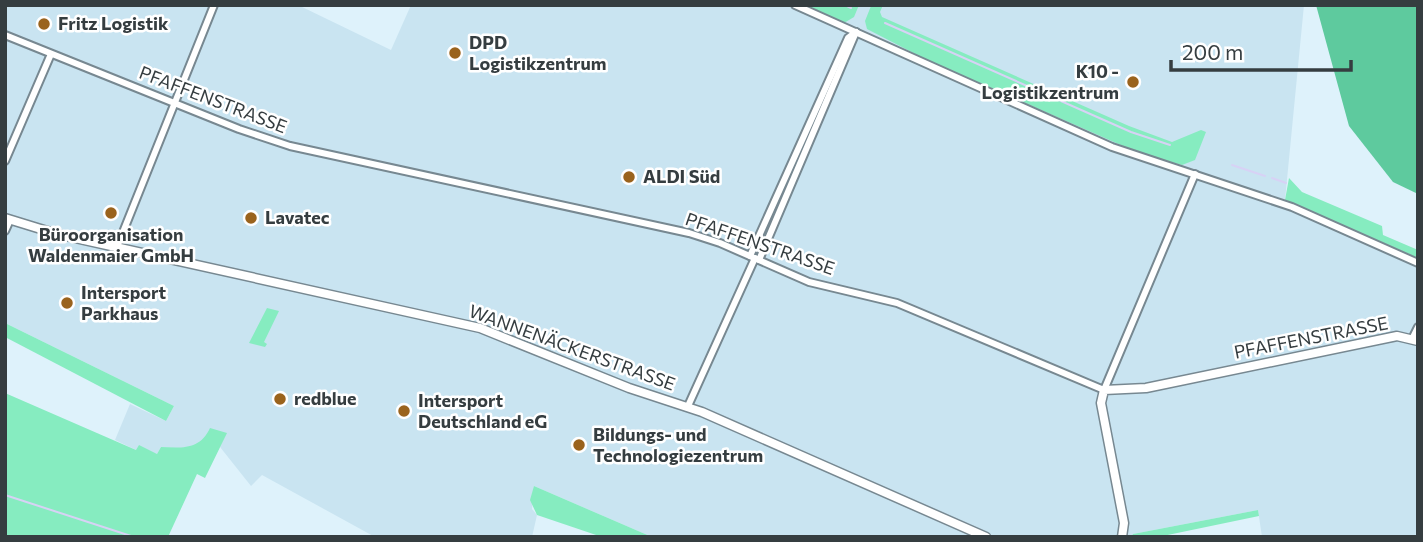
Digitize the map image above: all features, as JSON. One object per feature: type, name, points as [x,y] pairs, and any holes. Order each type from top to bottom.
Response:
[{"type":"street","points":[[117,247],[214,5]]},
{"type":"street","points":[[795,5],[1112,147],[1292,206],[1418,263]]},
{"type":"street","points":[[688,406],[785,190],[848,37],[856,32]]},
{"type":"street","name":"PFAFFENSTRASSE","points":[[5,35],[174,104],[290,146],[689,233],[809,282],[897,303],[1104,390],[1146,388],[1397,336],[1415,340],[1418,327]]},
{"type":"street","points":[[5,161],[51,54]]},
{"type":"street","points":[[1122,537],[1124,523],[1101,403],[1104,390],[1195,174]]},
{"type":"street","points":[[5,231],[8,219]]},
{"type":"street","name":"WANNENÄCKERSTRASSE","points":[[8,219],[57,234],[480,328],[629,388],[688,406],[986,537]]},
{"type":"shaded area","points":[[5,5],[298,5],[391,50],[411,5],[1304,5],[1285,200],[1418,258],[1418,537],[1262,537],[1258,510],[1133,534],[1131,537],[652,537],[534,486],[532,509],[537,515],[532,537],[375,537],[262,475],[251,486],[220,447],[226,434],[187,449],[161,447],[157,454],[136,450],[115,440],[130,404],[166,421],[174,406],[5,323]]},
{"type":"green space","points":[[802,5],[859,5],[854,17],[844,23]]},
{"type":"green space","points":[[883,5],[880,12],[882,17],[1129,126],[1172,142],[1201,130],[1206,132],[1195,160],[1182,165],[1139,153],[929,61],[867,29],[865,21],[871,6]]},
{"type":"green space","points":[[1316,5],[1418,5],[1418,194],[1393,182],[1349,126]]},
{"type":"green space","points":[[1289,178],[1302,192],[1382,226],[1383,235],[1418,250],[1418,258],[1285,200]]},
{"type":"green space","points":[[267,308],[279,311],[264,342],[267,344],[265,347],[249,343]]},
{"type":"green space","points":[[5,323],[174,406],[166,421],[5,337]]},
{"type":"green space","points":[[5,393],[136,450],[139,445],[157,454],[161,447],[196,444],[210,428],[227,433],[205,478],[197,474],[168,537],[5,537]]},
{"type":"green space","points":[[534,486],[652,537],[602,537],[537,515],[530,500]]},
{"type":"green space","points":[[1258,510],[1259,516],[1158,537],[1131,537],[1133,534]]},
{"type":"waterway","points":[[845,5],[851,8]]},
{"type":"waterway","points":[[885,23],[1131,132],[1170,145]]},
{"type":"waterway","points":[[1232,165],[1265,176]]},
{"type":"waterway","points":[[1272,178],[1286,183]]},
{"type":"waterway","points":[[5,495],[134,537]]},
{"type":"place","name":"Fritz Logistik","points":[[44,24]]},
{"type":"place","name":"DPD Logistikzentrum","points":[[455,53]]},
{"type":"place","name":"K10 - Logistikzentrum","points":[[1133,82]]},
{"type":"place","name":"ALDI Süd","points":[[629,177]]},
{"type":"place","name":"Büroorganisation Waldenmaier GmbH","points":[[111,213]]},
{"type":"place","name":"Lavatec","points":[[251,218]]},
{"type":"place","name":"Intersport Parkhaus","points":[[67,303]]},
{"type":"place","name":"redblue","points":[[280,399]]},
{"type":"place","name":"Intersport Deutschland eG","points":[[404,411]]},
{"type":"place","name":"Bildungs- und Technologiezentrum","points":[[579,445]]}]
